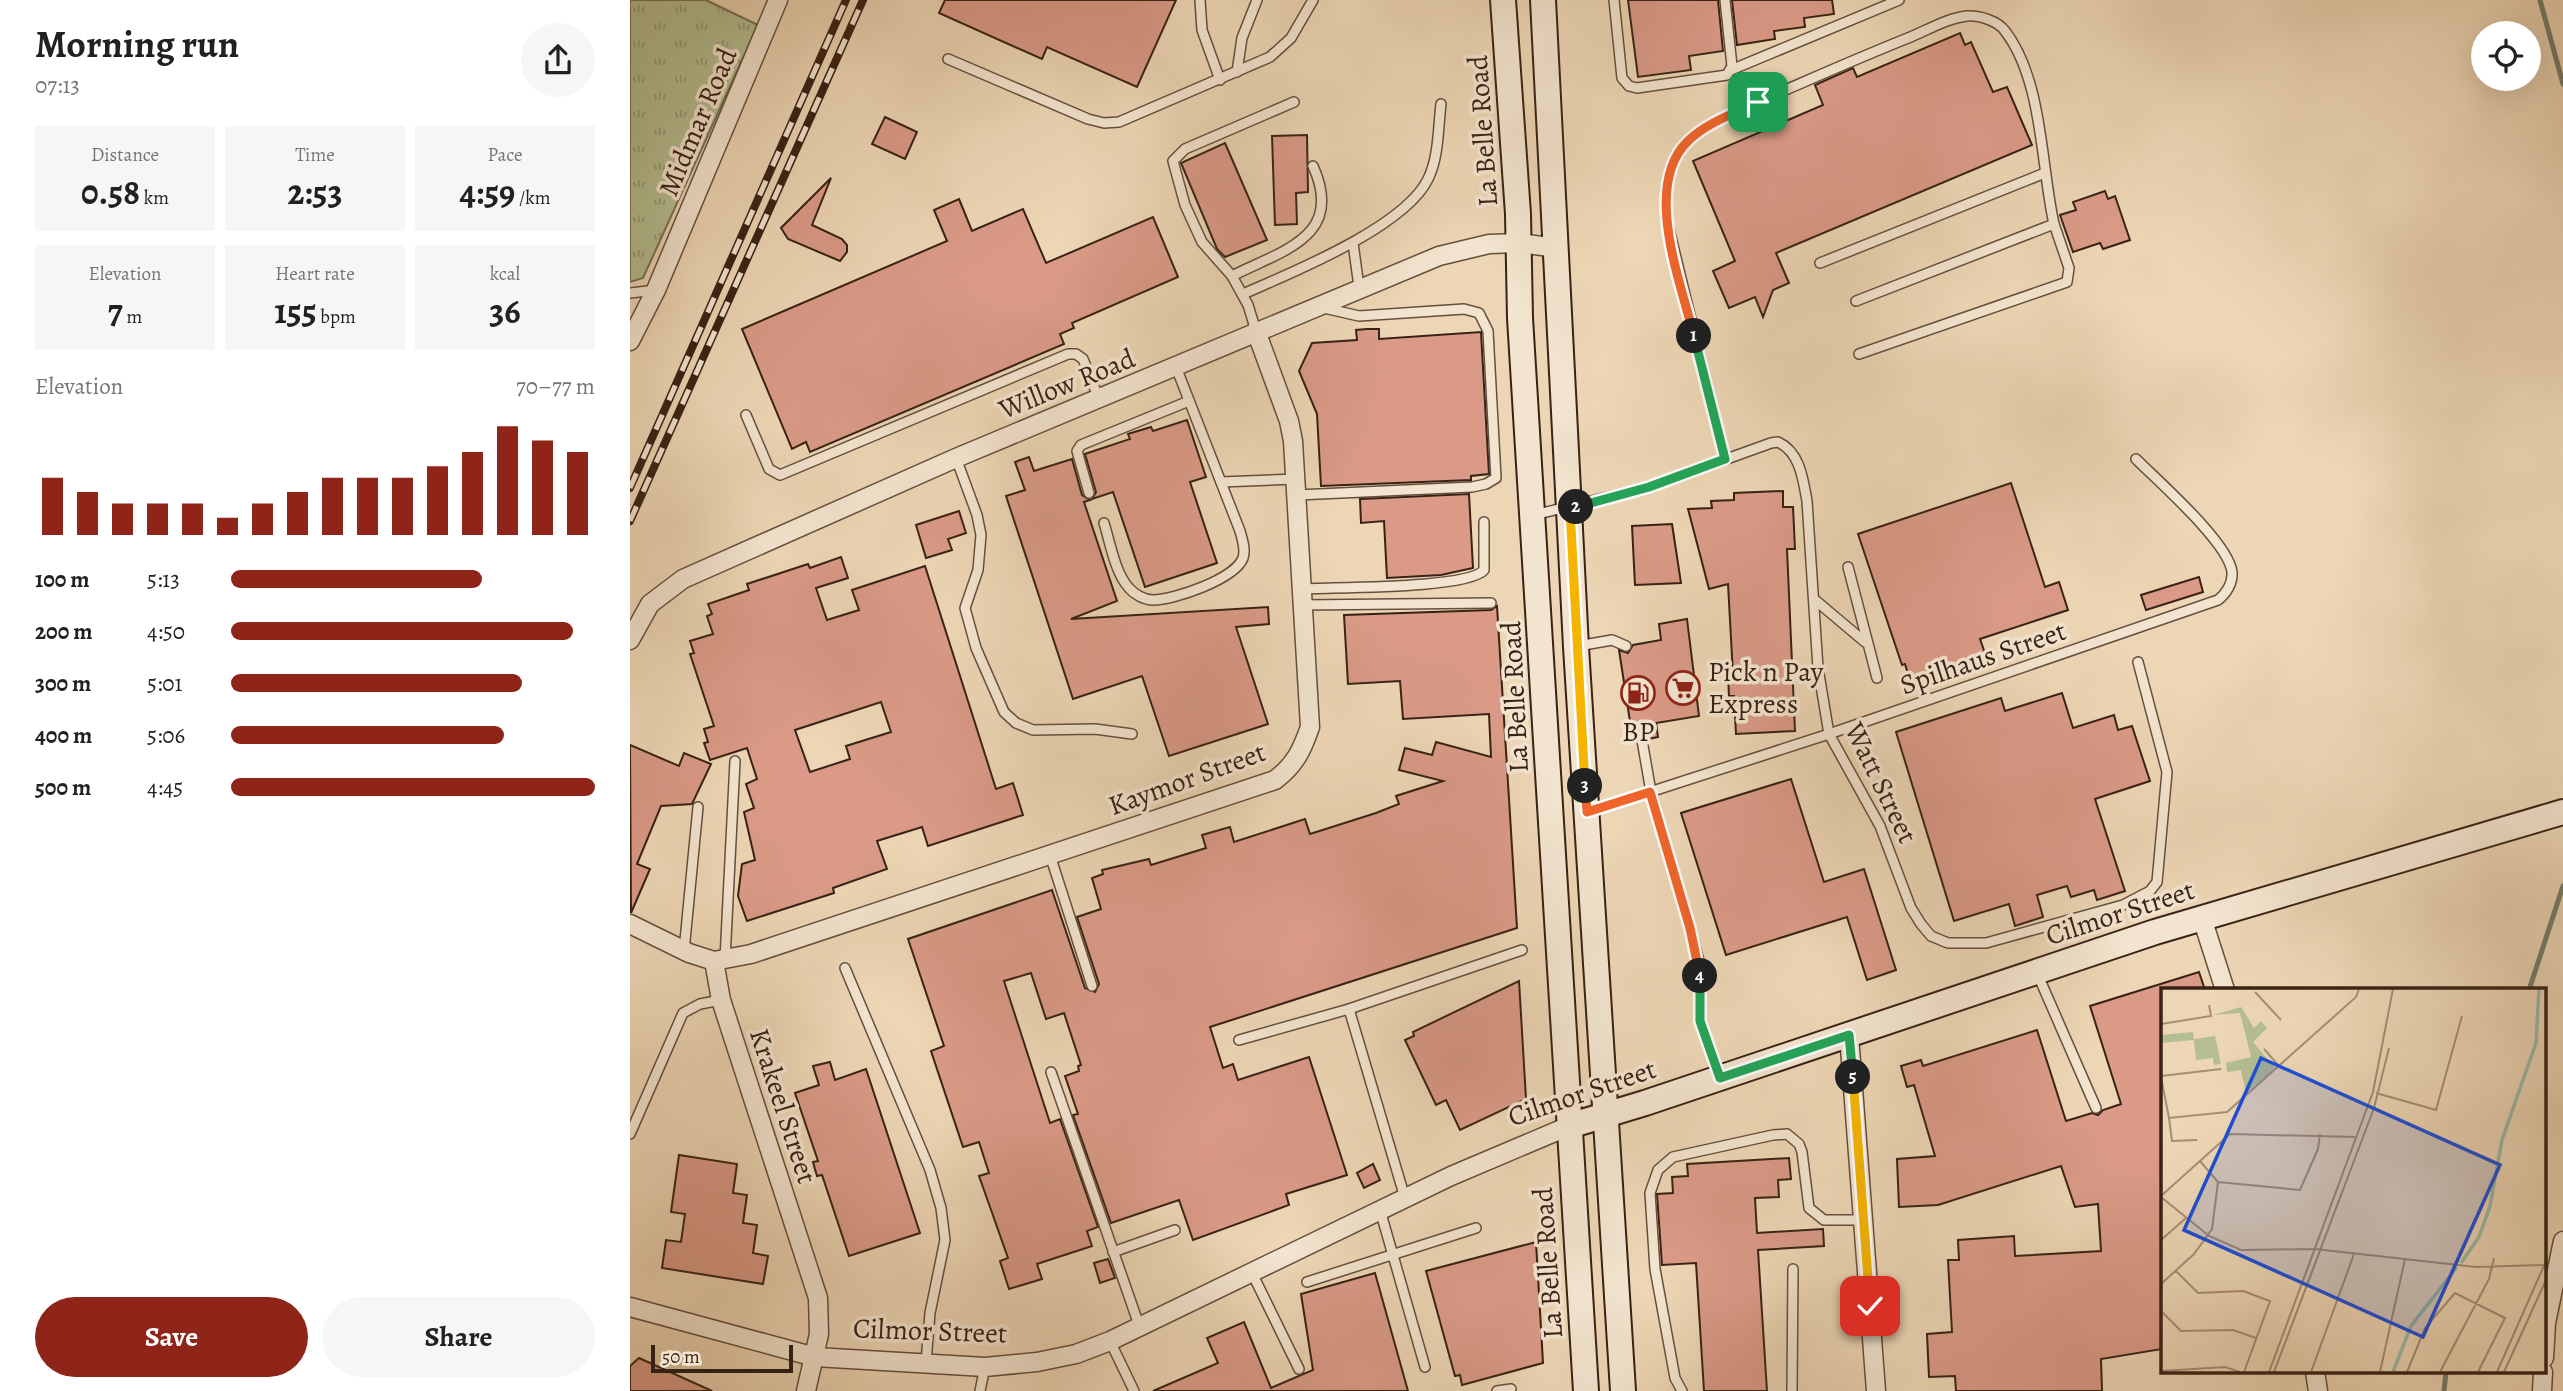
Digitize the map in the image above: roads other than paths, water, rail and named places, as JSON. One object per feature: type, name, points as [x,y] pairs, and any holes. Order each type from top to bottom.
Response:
[{"type":"main road","name":"La Belle Road","points":[[1503,0],[1586,1391]]},
{"type":"main road","points":[[1543,0],[1558,248],[1576,647],[1623,1391]]},
{"type":"main road","name":"Cilmor Street","points":[[1569,1126],[2202,918],[2563,812]]},
{"type":"street","name":"Midmar Road","points":[[630,341],[656,290],[778,0]]},
{"type":"street","name":"Willow Road","points":[[630,640],[650,604],[683,579],[956,458],[1176,367],[1359,287],[1463,249],[1519,243],[1558,248]]},
{"type":"street","name":"Kaymor Street","points":[[720,961],[1275,780],[1289,770],[1297,759],[1310,727],[1296,487],[1289,421],[1256,331]]},
{"type":"street","points":[[2202,918],[2224,988]]},
{"type":"street","points":[[630,924],[684,951],[720,961]]},
{"type":"street","name":"Krakeel Street","points":[[720,961],[721,1000],[818,1298],[819,1334],[806,1391]]},
{"type":"street","points":[[1849,1035],[1875,1391]]},
{"type":"street","name":"Cilmor Street","points":[[630,1307],[815,1357],[985,1367],[1037,1362],[1076,1354],[1140,1328],[1496,1155],[1569,1126]]},
{"type":"street","points":[[2546,1323],[2563,1241]]},
{"type":"lane","points":[[1200,0],[1202,30],[1220,80]]},
{"type":"lane","points":[[1237,72],[1242,38],[1257,0]]},
{"type":"lane","points":[[948,59],[1063,109],[1104,123],[1119,122],[1220,80],[1282,48],[1313,0]]},
{"type":"lane","points":[[1614,0],[1620,71],[1629,86],[1723,77],[1731,70],[1882,4],[1899,0]]},
{"type":"lane","points":[[1725,0],[1731,70]]},
{"type":"lane","points":[[1725,459],[1679,273],[1664,196],[1668,173],[1687,142],[1728,116],[1877,50],[1968,16],[1995,22],[2005,30],[2021,63],[2040,129],[2054,224],[2069,268],[2067,282],[1859,354]]},
{"type":"lane","points":[[1256,331],[1232,276],[1202,242],[1185,205],[1172,161],[1185,149],[1294,102]]},
{"type":"lane","points":[[1242,294],[1353,243],[1421,192],[1430,176],[1441,104]]},
{"type":"lane","points":[[1232,276],[1312,232],[1323,211],[1324,199],[1313,166]]},
{"type":"lane","points":[[1820,263],[2045,173]]},
{"type":"lane","points":[[1856,301],[2054,224]]},
{"type":"lane","points":[[1353,243],[1359,287]]},
{"type":"lane","points":[[630,293],[656,290]]},
{"type":"lane","points":[[1221,482],[1296,487],[1472,486],[1491,482],[1497,470],[1488,331],[1479,313],[1464,309],[1359,316],[1316,306]]},
{"type":"lane","points":[[746,415],[769,469],[780,475],[1072,353],[1083,359],[1099,399]]},
{"type":"lane","points":[[1104,523],[1125,582],[1137,595],[1153,600],[1196,589],[1225,576],[1243,559],[1245,550],[1240,531],[1176,367]]},
{"type":"lane","points":[[1089,493],[1077,451],[1080,445],[1189,401]]},
{"type":"lane","name":"Watt Street","points":[[1534,515],[1570,509],[1649,487],[1778,442],[1789,449],[1797,460],[1807,501],[1818,668],[1829,734],[1889,846],[1911,908],[1931,936],[1948,943],[1963,944],[2025,934],[2140,898],[2157,882],[2167,772],[2138,662]]},
{"type":"lane","points":[[956,458],[977,515],[981,536],[978,570],[965,608],[976,648],[1004,712],[1016,723],[1033,730],[1095,729],[1132,734]]},
{"type":"lane","name":"Spilhaus Street","points":[[1587,812],[1829,734],[2207,605],[2222,597],[2230,587],[2232,572],[2225,551],[2136,459]]},
{"type":"lane","points":[[1303,597],[1472,578],[1484,570],[1484,522]]},
{"type":"lane","points":[[1848,567],[1865,642],[1877,678]]},
{"type":"lane","points":[[1303,597],[1492,603]]},
{"type":"lane","points":[[1814,599],[1865,642]]},
{"type":"lane","points":[[1576,647],[1612,640],[1626,646]]},
{"type":"lane","points":[[1642,740],[1650,792],[1699,961],[1700,1021],[1720,1078]]},
{"type":"lane","points":[[720,961],[735,761]]},
{"type":"lane","points":[[684,951],[698,807]]},
{"type":"lane","points":[[1050,855],[1092,986]]},
{"type":"lane","points":[[1239,1040],[1349,1009],[1522,950]]},
{"type":"lane","points":[[845,968],[930,1170],[941,1208],[945,1240],[930,1312],[926,1362]]},
{"type":"lane","points":[[2036,971],[2096,1108]]},
{"type":"lane","points":[[630,1134],[683,1013],[700,1004],[721,1000]]},
{"type":"lane","points":[[1349,1009],[1405,1198]]},
{"type":"lane","points":[[1051,1072],[1140,1328]]},
{"type":"lane","points":[[1682,1391],[1675,1378],[1654,1256],[1650,1193],[1653,1179],[1664,1163],[1673,1157],[1787,1134],[1799,1144],[1802,1152],[1810,1208],[1824,1220],[1864,1220]]},
{"type":"lane","points":[[1380,1210],[1425,1367]]},
{"type":"lane","points":[[1307,1282],[1476,1228]]},
{"type":"lane","points":[[1113,1252],[1175,1230]]},
{"type":"lane","points":[[1792,1391],[1793,1269]]},
{"type":"lane","points":[[1252,1273],[1299,1369]]},
{"type":"lane","points":[[1110,1341],[1134,1391]]},
{"type":"lane","points":[[980,1391],[985,1367]]},
{"type":"lane","points":[[1497,1391],[1511,1389]]},
{"type":"waterway","points":[[2540,0],[2563,84]]},
{"type":"waterway","points":[[2530,988],[2563,886]]},
{"type":"waterway","points":[[2444,1391],[2446,1374]]},
{"type":"railway","points":[[630,488],[846,0]]},
{"type":"railway","points":[[630,521],[863,0]]},
{"type":"place","name":"Pick n Pay Express","points":[[1683,688]]},
{"type":"place","name":"BP","points":[[1638,693]]}]
